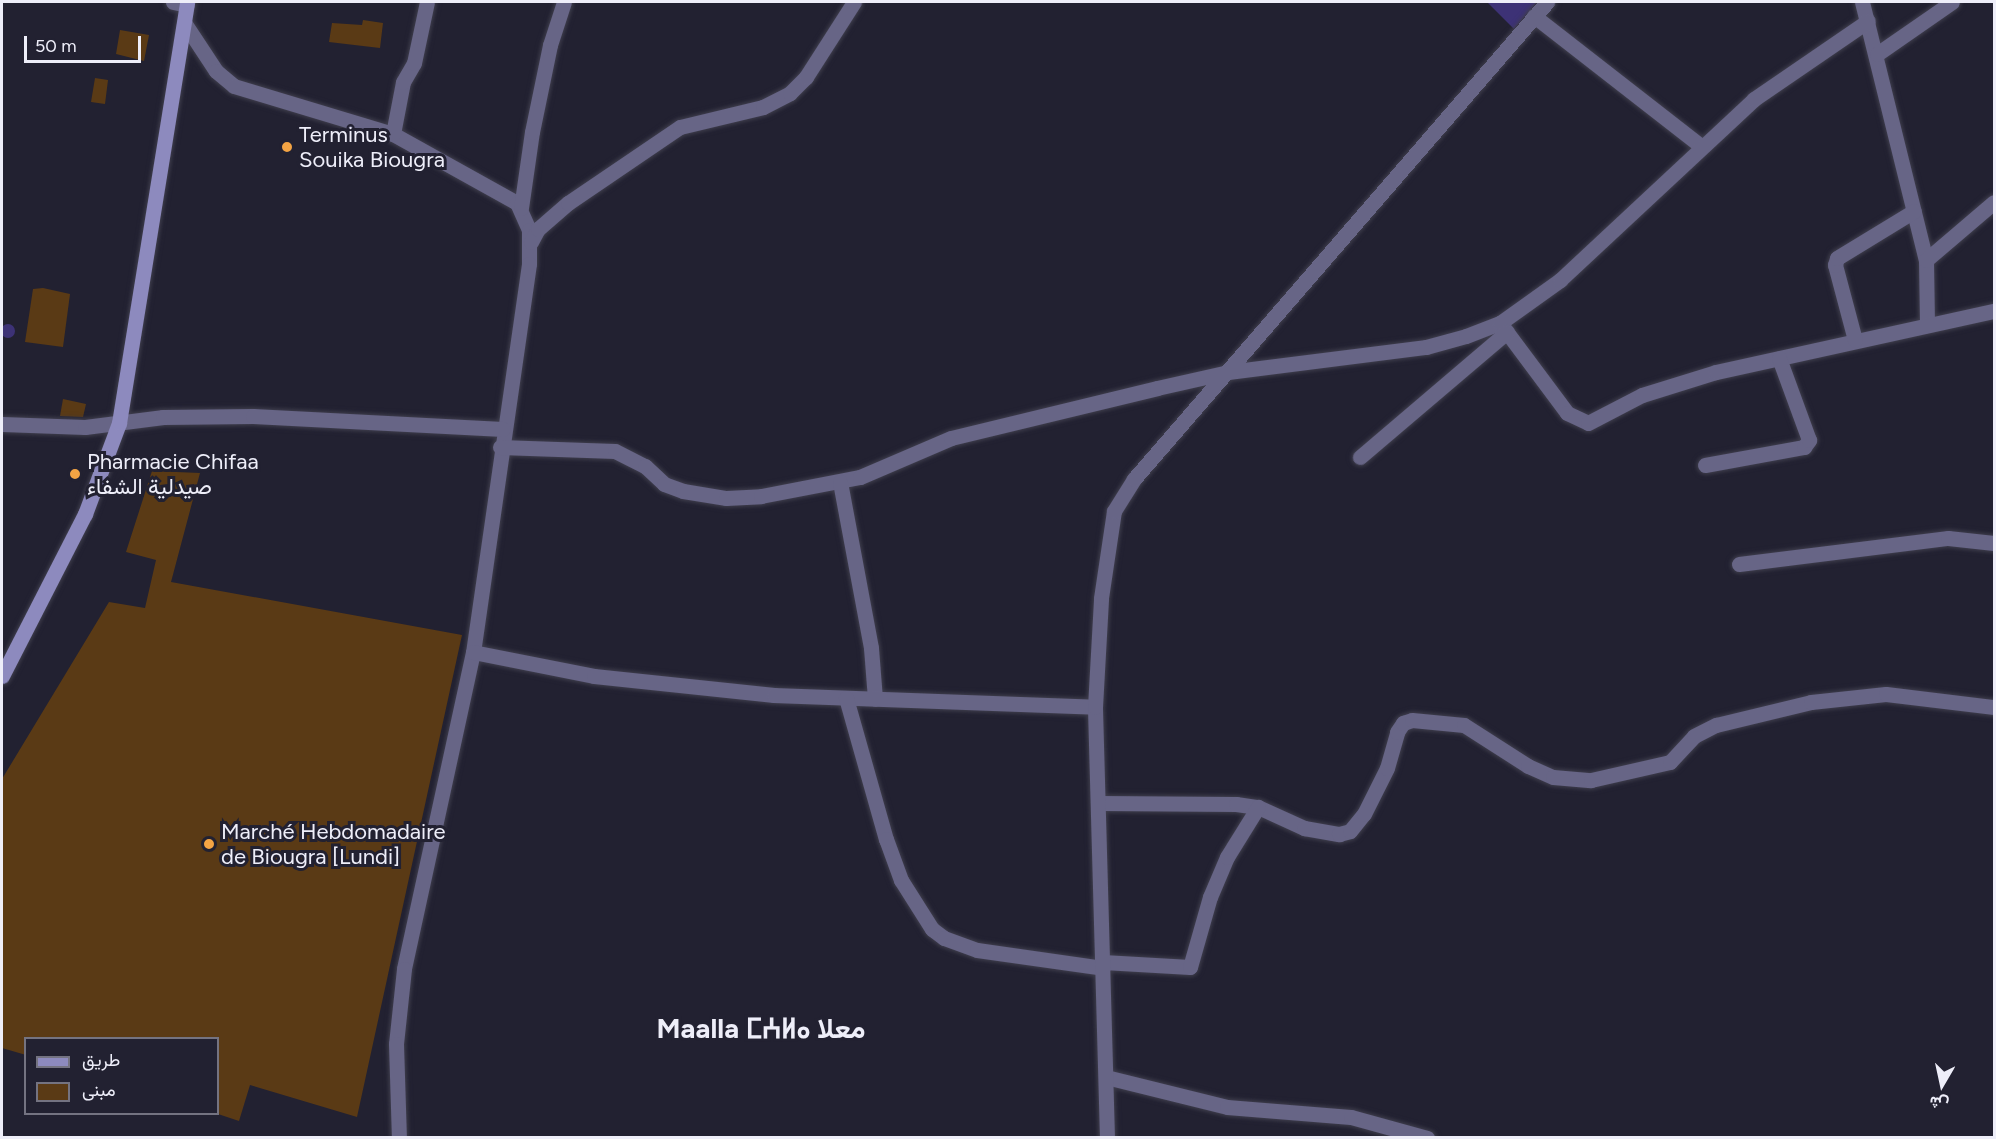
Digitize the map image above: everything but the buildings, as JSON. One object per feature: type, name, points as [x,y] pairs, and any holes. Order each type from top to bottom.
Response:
[{"type":"street","points":[[393,134],[403,82],[417,52],[427,2]]},
{"type":"street","points":[[531,242],[521,208],[531,132],[550,45],[564,2]]},
{"type":"street","points":[[399,1137],[396,1044],[404,969],[473,652],[500,447],[531,242],[538,229],[568,203],[681,127],[763,107],[789,93],[806,77],[854,2]]},
{"type":"street","points":[[1107,1137],[1095,707],[1102,588],[1114,511],[1134,479],[1547,2]]},
{"type":"street","points":[[1862,2],[1877,54],[1926,260],[1927,324]]},
{"type":"street","points":[[1877,54],[1952,2]]},
{"type":"street","points":[[2,676],[32,624],[85,514],[119,423],[185,24],[182,3]]},
{"type":"street","points":[[1534,16],[1701,146]]},
{"type":"street","points":[[1360,457],[1503,327],[1588,257],[1701,146],[1790,71],[1868,21]]},
{"type":"street","points":[[185,24],[216,71],[234,86],[393,134],[496,190],[521,208]]},
{"type":"street","points":[[1926,260],[1995,202]]},
{"type":"street","points":[[1855,340],[1835,265],[1837,258],[1914,211]]},
{"type":"street","points":[[1503,327],[1567,413],[1588,423],[1642,395],[1779,358],[1995,311]]},
{"type":"street","points":[[500,447],[615,451],[645,466],[664,484],[700,496],[761,496],[860,477],[951,438],[1228,372],[1426,347],[1503,327]]},
{"type":"street","points":[[1705,465],[1804,447],[1809,440],[1779,358]]},
{"type":"street","points":[[2,424],[85,427],[163,417],[253,416],[503,429]]},
{"type":"street","points":[[840,482],[871,648],[875,699]]},
{"type":"street","points":[[1739,564],[1948,538],[1995,543]]},
{"type":"street","points":[[473,652],[594,676],[680,687],[846,698],[1095,707]]},
{"type":"street","points":[[1099,803],[1236,804],[1258,807],[1321,833],[1350,831],[1375,795],[1397,732],[1403,723],[1412,720],[1464,725],[1528,766],[1553,777],[1591,780],[1670,762],[1694,736],[1710,727],[1811,702],[1886,694],[1995,707]]},
{"type":"street","points":[[846,698],[886,839],[901,880],[932,929],[944,938],[976,950],[1103,965],[1190,967],[1210,897],[1227,857],[1258,807]]},
{"type":"street","points":[[1106,1077],[1217,1105],[1351,1117],[1427,1137]]},
{"type":"shaded area","points":[[1487,2],[1537,2],[1514,29]]},
{"type":"shaded area","points":[[8,324],[13,326],[15,331],[13,336],[8,338],[3,336],[1,331],[3,326]]},
{"type":"place","name":"Terminus Souika Biougra","points":[[287,147]]},
{"type":"place","name":"Pharmacie Chifaa صيدلية الشفاء","points":[[75,474]]},
{"type":"place","name":"Marché Hebdomadaire de Biougra [Lundi]","points":[[209,844]]},
{"type":"district","name":"Maalla ⵎⵄⵍⴰ معلا","points":[[761,1028]]}]
